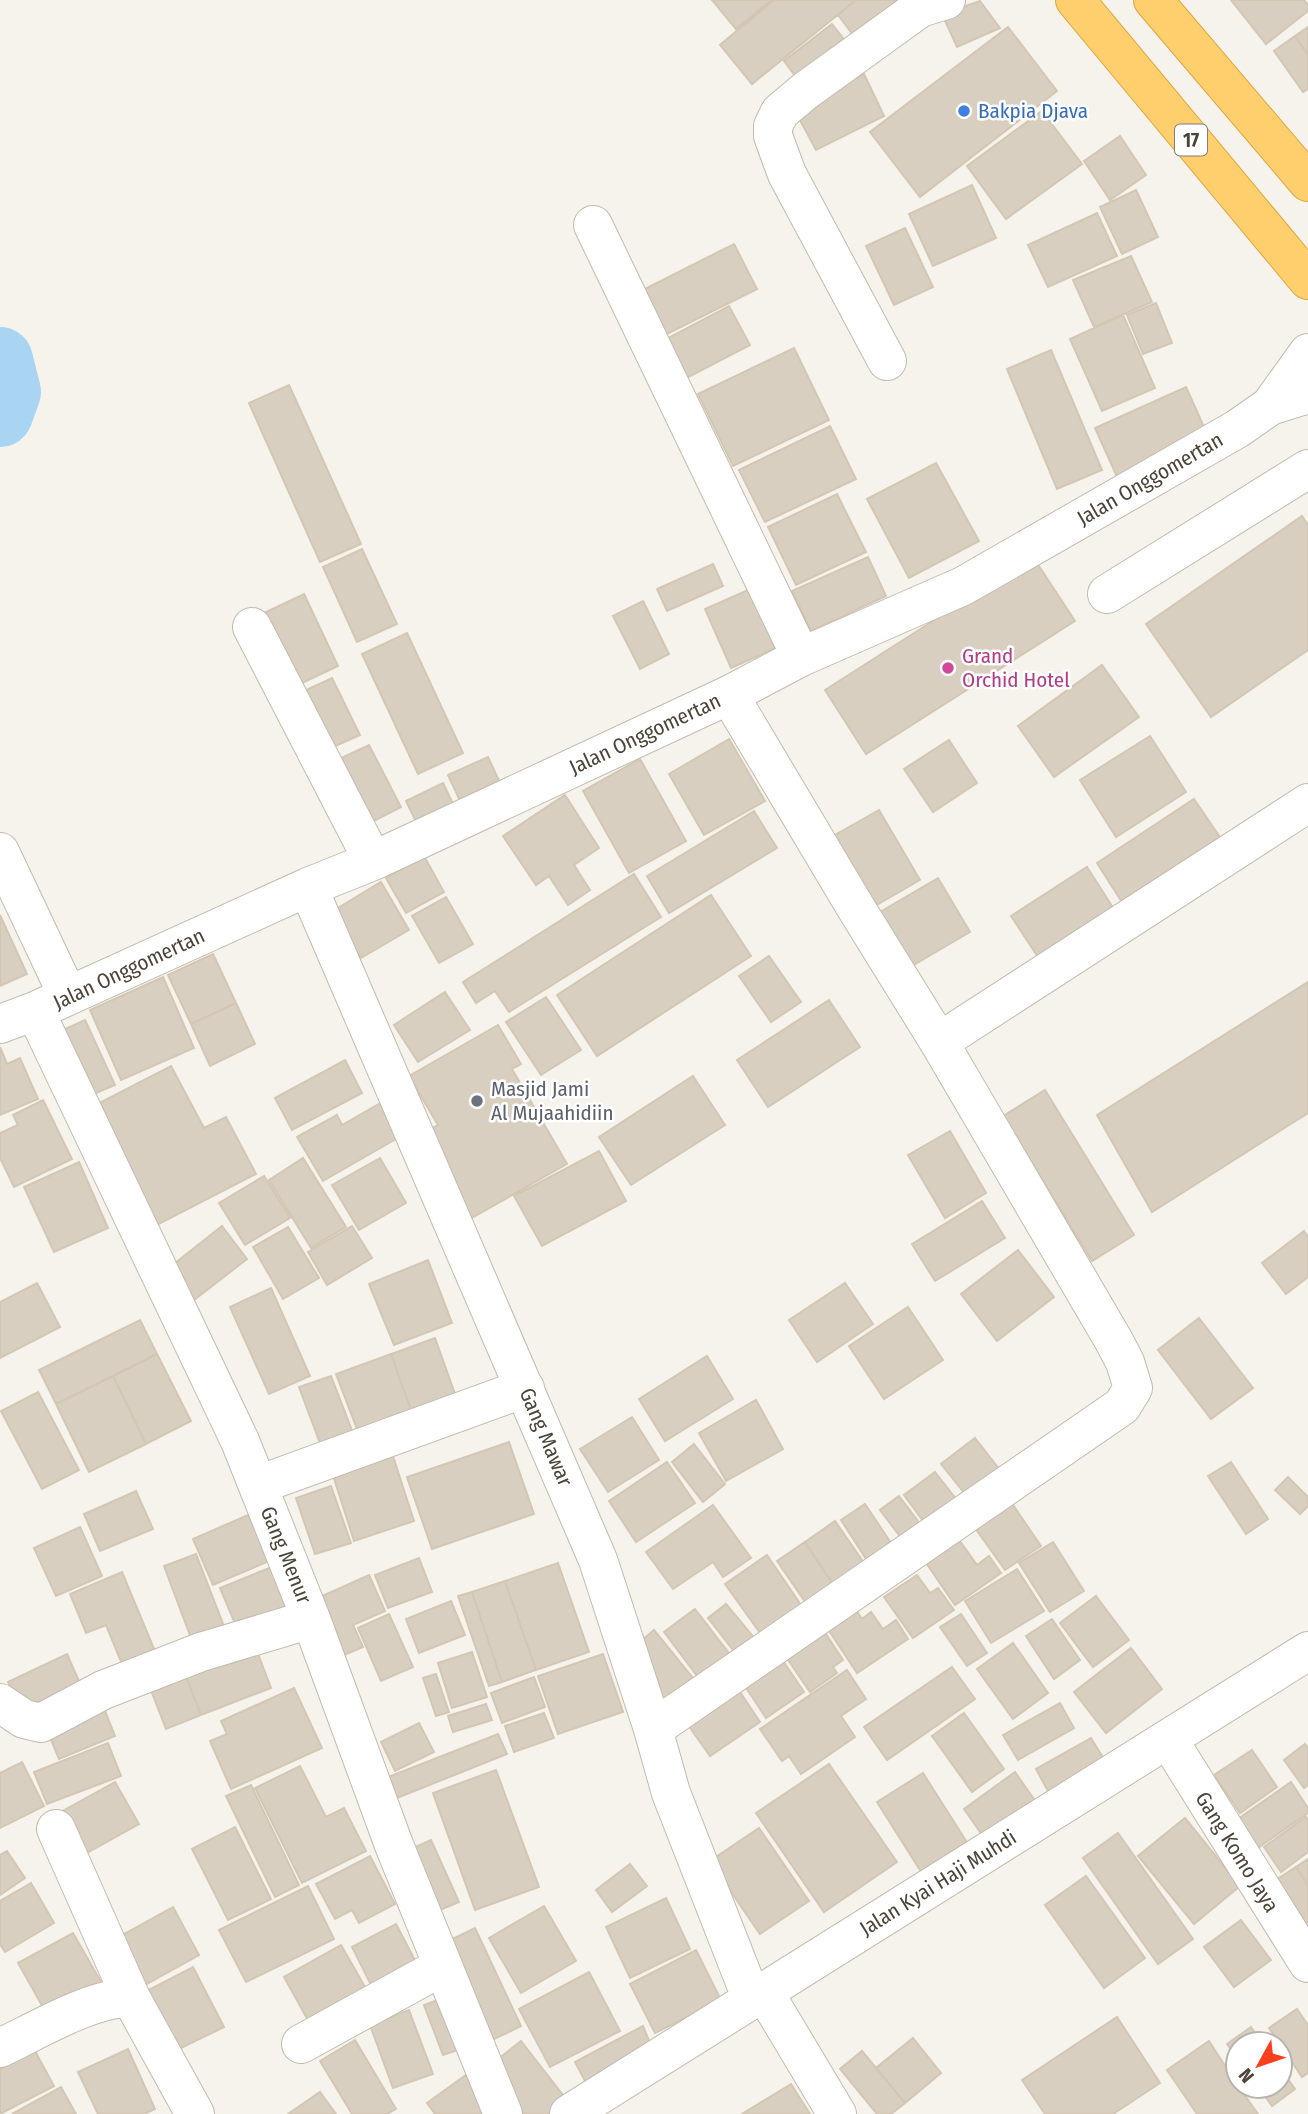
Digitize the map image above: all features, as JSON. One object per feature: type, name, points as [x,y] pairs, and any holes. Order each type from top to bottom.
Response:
[{"type":"highway","name":"17","points":[[1075,0],[1308,280]]},
{"type":"highway","points":[[1153,0],[1308,182]]},
{"type":"street","points":[[887,360],[787,174],[773,126],[780,112],[805,91],[920,8],[946,0]]},
{"type":"street","points":[[593,225],[801,657]]},
{"type":"street","points":[[1270,406],[1308,353]]},
{"type":"street","points":[[1270,406],[1308,394]]},
{"type":"street","name":"Jalan Onggomertan","points":[[34,1010],[308,887],[373,861],[729,695],[801,657],[964,586],[1237,429],[1270,406]]},
{"type":"street","points":[[1107,594],[1308,469]]},
{"type":"street","points":[[252,628],[373,861]]},
{"type":"street","points":[[653,1729],[1122,1406],[1133,1388],[1125,1362],[1114,1341],[939,1042],[729,695]]},
{"type":"street","points":[[939,1042],[1308,803]]},
{"type":"street","name":"Gang Menur","points":[[0,852],[34,1010],[240,1441],[311,1619],[394,1845],[503,2114]]},
{"type":"street","name":"Gang Mawar","points":[[308,887],[598,1560],[671,1793],[758,1996],[837,2114]]},
{"type":"street","points":[[258,1485],[525,1388]]},
{"type":"street","points":[[0,1703],[24,1719],[41,1723],[103,1690],[201,1652],[311,1619]]},
{"type":"street","name":"Jalan Kyai Haji Muhdi","points":[[569,2114],[1308,1651]]},
{"type":"street","name":"Gang Komo Jaya","points":[[1168,1740],[1307,1959]]},
{"type":"street","points":[[56,1829],[131,1998],[195,2114]]},
{"type":"street","points":[[300,2043],[443,1966]]},
{"type":"street","points":[[0,2049],[99,2003],[116,1997],[131,1998]]},
{"type":"building","points":[[712,0],[771,0],[736,29]]},
{"type":"building","points":[[774,0],[856,0],[752,84],[720,45]]},
{"type":"building","points":[[856,0],[915,0],[860,44],[838,15]]},
{"type":"building","points":[[1231,0],[1304,0],[1308,11],[1266,44]]},
{"type":"building","points":[[980,1],[1000,28],[957,47],[942,14]]},
{"type":"building","points":[[832,24],[851,48],[802,85],[784,61]]},
{"type":"building","points":[[1008,27],[1057,91],[920,197],[870,132]]},
{"type":"building","points":[[1308,27],[1308,55],[1295,36]]},
{"type":"building","points":[[1295,36],[1308,55],[1308,89],[1303,92],[1274,51]]},
{"type":"building","points":[[864,74],[884,116],[816,150],[794,109]]},
{"type":"building","points":[[1042,111],[1082,164],[1006,219],[967,166]]},
{"type":"building","points":[[1120,136],[1146,175],[1110,200],[1084,161]]},
{"type":"building","points":[[972,185],[996,238],[933,266],[909,214]]},
{"type":"building","points":[[1136,190],[1158,237],[1122,254],[1100,207]]},
{"type":"building","points":[[1097,213],[1117,256],[1048,287],[1028,245]]},
{"type":"building","points":[[905,228],[933,287],[894,305],[866,246]]},
{"type":"building","points":[[734,244],[757,289],[655,340],[633,295]]},
{"type":"building","points":[[1131,256],[1152,302],[1094,327],[1073,280]]},
{"type":"building","points":[[1156,303],[1172,343],[1143,354],[1127,315]]},
{"type":"building","points":[[729,306],[750,345],[677,383],[657,344]]},
{"type":"building","points":[[1123,315],[1155,388],[1102,411],[1070,339]]},
{"type":"building","points":[[794,348],[829,420],[733,466],[698,394]]},
{"type":"building","points":[[1051,350],[1102,470],[1057,489],[1007,369]]},
{"type":"building","points":[[289,385],[361,544],[320,562],[249,403]]},
{"type":"building","points":[[1186,387],[1209,438],[1118,479],[1095,428]]},
{"type":"building","points":[[830,426],[856,479],[765,522],[739,470]]},
{"type":"building","points":[[936,463],[979,541],[909,578],[867,499]]},
{"type":"building","points":[[837,494],[866,552],[796,585],[768,527]]},
{"type":"building","points":[[1302,516],[1308,525],[1308,650],[1211,717],[1146,624]]},
{"type":"building","points":[[362,549],[397,624],[357,642],[323,567]]},
{"type":"building","points":[[868,557],[886,596],[811,631],[792,591]]},
{"type":"building","points":[[1033,557],[1075,621],[866,754],[825,690]]},
{"type":"building","points":[[713,564],[723,586],[667,611],[657,589]]},
{"type":"building","points":[[757,586],[783,645],[731,668],[705,609]]},
{"type":"building","points":[[304,594],[338,666],[298,685],[264,613]]},
{"type":"building","points":[[643,601],[669,654],[640,669],[613,616]]},
{"type":"building","points":[[407,633],[463,753],[418,774],[362,654]]},
{"type":"building","points":[[1102,665],[1139,717],[1054,777],[1018,726]]},
{"type":"building","points":[[332,678],[360,735],[329,749],[302,692]]},
{"type":"building","points":[[1150,736],[1186,792],[1116,837],[1080,780]]},
{"type":"building","points":[[729,739],[765,801],[704,835],[669,774]]},
{"type":"building","points":[[949,740],[977,783],[933,812],[904,769]]},
{"type":"building","points":[[369,745],[401,807],[366,825],[335,761]]},
{"type":"building","points":[[488,757],[507,798],[467,816],[448,775]]},
{"type":"building","points":[[640,759],[686,841],[629,873],[583,791]]},
{"type":"building","points":[[443,783],[456,810],[419,828],[406,801]]},
{"type":"building","points":[[565,795],[599,848],[574,865],[590,890],[568,905],[549,876],[536,885],[503,836]]},
{"type":"building","points":[[1194,799],[1228,849],[1129,913],[1097,863]]},
{"type":"building","points":[[879,810],[920,880],[875,906],[833,836]]},
{"type":"building","points":[[754,811],[777,848],[669,913],[647,876]]},
{"type":"building","points":[[424,856],[444,892],[406,913],[386,878]]},
{"type":"building","points":[[1087,867],[1117,914],[1042,963],[1011,916]]},
{"type":"building","points":[[634,874],[661,917],[509,1012],[495,991],[476,1003],[463,982]]},
{"type":"building","points":[[938,878],[970,932],[912,966],[880,912]]},
{"type":"building","points":[[381,882],[409,930],[361,958],[333,911]]},
{"type":"building","points":[[711,895],[751,956],[597,1056],[557,995]]},
{"type":"building","points":[[446,897],[473,944],[439,963],[412,916]]},
{"type":"building","points":[[0,915],[27,974],[0,986]]},
{"type":"building","points":[[213,954],[236,1003],[191,1024],[168,975]]},
{"type":"building","points":[[769,956],[801,1002],[771,1022],[739,976]]},
{"type":"building","points":[[163,977],[194,1048],[121,1080],[90,1010]]},
{"type":"building","points":[[1308,982],[1308,1113],[1152,1212],[1097,1115]]},
{"type":"building","points":[[445,992],[470,1030],[418,1062],[394,1025]]},
{"type":"building","points":[[546,997],[581,1050],[541,1075],[506,1022]]},
{"type":"building","points":[[829,1000],[860,1047],[768,1107],[737,1060]]},
{"type":"building","points":[[236,1003],[255,1044],[210,1066],[191,1024]]},
{"type":"building","points":[[85,1020],[115,1085],[82,1099],[52,1035]]},
{"type":"building","name":"Masjid Jami Al Mujaahidiin","points":[[498,1025],[521,1064],[512,1069],[567,1164],[470,1219],[422,1134],[438,1125],[409,1076]]},
{"type":"building","points":[[0,1047],[7,1064],[20,1058],[38,1099],[0,1115]]},
{"type":"building","points":[[345,1060],[362,1093],[292,1130],[275,1098]]},
{"type":"building","points":[[171,1066],[204,1128],[226,1117],[256,1174],[149,1229],[86,1110]]},
{"type":"building","points":[[693,1076],[725,1125],[631,1185],[599,1137]]},
{"type":"building","points":[[1045,1090],[1134,1235],[1092,1261],[1003,1116]]},
{"type":"building","points":[[43,1100],[72,1159],[14,1187],[0,1158],[0,1133],[18,1125],[13,1115]]},
{"type":"building","points":[[384,1101],[403,1135],[323,1181],[297,1137],[337,1115],[342,1125]]},
{"type":"building","points":[[950,1131],[986,1193],[945,1218],[908,1155]]},
{"type":"building","points":[[599,1151],[626,1201],[542,1246],[514,1196]]},
{"type":"building","points":[[303,1158],[346,1227],[311,1248],[269,1180]]},
{"type":"building","points":[[380,1158],[406,1203],[359,1230],[332,1185]]},
{"type":"building","points":[[79,1162],[108,1228],[54,1252],[24,1187]]},
{"type":"building","points":[[264,1176],[290,1218],[245,1245],[219,1203]]},
{"type":"building","points":[[982,1201],[1005,1238],[935,1281],[912,1244]]},
{"type":"building","points":[[222,1226],[247,1259],[194,1300],[169,1268]]},
{"type":"building","points":[[352,1226],[372,1258],[327,1285],[308,1252]]},
{"type":"building","points":[[288,1227],[319,1278],[283,1299],[253,1247]]},
{"type":"building","points":[[1304,1231],[1308,1237],[1308,1277],[1286,1294],[1262,1263]]},
{"type":"building","points":[[1018,1250],[1054,1297],[997,1341],[961,1294]]},
{"type":"building","points":[[428,1260],[452,1323],[394,1345],[369,1284]]},
{"type":"building","points":[[37,1283],[60,1327],[0,1358],[0,1302]]},
{"type":"building","points":[[845,1283],[873,1324],[817,1362],[789,1320]]},
{"type":"building","points":[[271,1288],[310,1376],[269,1394],[230,1307]]},
{"type":"building","points":[[908,1307],[943,1360],[884,1399],[849,1346]]},
{"type":"building","points":[[1199,1318],[1253,1388],[1211,1419],[1158,1350]]},
{"type":"building","points":[[140,1320],[157,1354],[56,1404],[39,1370]]},
{"type":"building","points":[[435,1338],[455,1394],[411,1410],[391,1354]]},
{"type":"building","points":[[157,1354],[191,1421],[146,1444],[113,1376]]},
{"type":"building","points":[[391,1354],[411,1410],[357,1429],[336,1374]]},
{"type":"building","points":[[707,1356],[733,1399],[665,1441],[639,1399]]},
{"type":"building","points":[[113,1376],[146,1444],[89,1472],[56,1404]]},
{"type":"building","points":[[331,1376],[353,1433],[321,1446],[299,1387]]},
{"type":"building","points":[[38,1392],[79,1470],[42,1489],[1,1411]]},
{"type":"building","points":[[756,1400],[783,1449],[726,1481],[699,1433]]},
{"type":"building","points":[[632,1417],[659,1460],[608,1492],[580,1449]]},
{"type":"building","points":[[975,1438],[1007,1479],[973,1504],[941,1464]]},
{"type":"building","points":[[509,1442],[534,1514],[432,1549],[407,1477]]},
{"type":"building","points":[[694,1444],[725,1484],[703,1502],[672,1462]]},
{"type":"building","points":[[391,1450],[414,1521],[354,1541],[331,1469]]},
{"type":"building","points":[[667,1462],[695,1503],[636,1542],[609,1501]]},
{"type":"building","points":[[1231,1462],[1268,1519],[1246,1534],[1208,1476]]},
{"type":"building","points":[[935,1472],[964,1509],[932,1533],[904,1495]]},
{"type":"building","points":[[1288,1477],[1308,1497],[1308,1506],[1300,1514],[1275,1490]]},
{"type":"building","points":[[331,1486],[351,1543],[315,1554],[296,1498]]},
{"type":"building","points":[[136,1491],[153,1529],[100,1551],[84,1514]]},
{"type":"building","points":[[899,1496],[924,1529],[905,1543],[880,1510]]},
{"type":"building","points":[[1011,1502],[1041,1546],[1005,1570],[975,1528]]},
{"type":"building","points":[[865,1504],[895,1549],[870,1565],[841,1520]]},
{"type":"building","points":[[713,1505],[751,1558],[723,1577],[713,1562],[673,1589],[646,1552]]},
{"type":"building","points":[[248,1515],[269,1561],[213,1585],[193,1539]]},
{"type":"building","points":[[835,1521],[873,1576],[842,1598],[805,1542]]},
{"type":"building","points":[[80,1527],[102,1576],[56,1596],[34,1548]]},
{"type":"building","points":[[955,1534],[977,1565],[989,1556],[1001,1573],[955,1605],[922,1557]]},
{"type":"building","points":[[805,1542],[842,1598],[815,1616],[777,1561]]},
{"type":"building","points":[[1053,1542],[1084,1591],[1050,1612],[1019,1563]]},
{"type":"building","points":[[196,1554],[227,1634],[194,1646],[164,1566]]},
{"type":"building","points":[[767,1555],[803,1608],[763,1637],[725,1584]]},
{"type":"building","points":[[419,1558],[432,1592],[388,1608],[375,1575]]},
{"type":"building","points":[[284,1562],[303,1606],[239,1633],[220,1588]]},
{"type":"building","points":[[558,1563],[589,1652],[536,1670],[505,1581]]},
{"type":"building","points":[[1017,1569],[1044,1611],[991,1643],[965,1601]]},
{"type":"building","points":[[122,1572],[157,1656],[124,1669],[106,1625],[86,1633],[70,1594]]},
{"type":"building","points":[[369,1575],[385,1611],[353,1625],[363,1647],[337,1658],[311,1601]]},
{"type":"building","points":[[917,1575],[930,1593],[938,1588],[954,1610],[913,1638],[884,1597]]},
{"type":"building","points":[[505,1581],[536,1670],[502,1682],[472,1592]]},
{"type":"building","points":[[472,1592],[502,1682],[489,1686],[458,1596]]},
{"type":"building","points":[[1096,1596],[1129,1640],[1093,1667],[1060,1623]]},
{"type":"building","points":[[451,1601],[465,1635],[419,1653],[406,1619]]},
{"type":"building","points":[[850,1601],[862,1619],[871,1612],[883,1629],[896,1620],[908,1639],[857,1673],[822,1620]]},
{"type":"building","points":[[726,1604],[756,1640],[737,1655],[708,1618]]},
{"type":"building","points":[[695,1609],[732,1657],[701,1681],[664,1632]]},
{"type":"building","points":[[389,1614],[413,1667],[381,1681],[358,1628]]},
{"type":"building","points":[[961,1614],[987,1653],[967,1666],[940,1627]]},
{"type":"building","points":[[1052,1619],[1080,1660],[1054,1679],[1026,1636]]},
{"type":"building","points":[[818,1622],[843,1660],[833,1667],[837,1673],[810,1692],[780,1648]]},
{"type":"building","points":[[654,1630],[693,1678],[664,1701],[644,1676],[634,1647]]},
{"type":"building","points":[[252,1638],[271,1688],[201,1715],[182,1666]]},
{"type":"building","points":[[1013,1643],[1048,1693],[1013,1719],[977,1669]]},
{"type":"building","points":[[1131,1648],[1162,1689],[1106,1733],[1074,1692]]},
{"type":"building","points":[[775,1649],[804,1692],[766,1718],[737,1674]]},
{"type":"building","points":[[472,1652],[487,1697],[452,1708],[438,1663]]},
{"type":"building","points":[[67,1654],[82,1688],[23,1716],[8,1682]]},
{"type":"building","points":[[603,1654],[623,1712],[558,1734],[538,1676]]},
{"type":"building","points":[[182,1666],[201,1715],[166,1729],[147,1680]]},
{"type":"building","points":[[952,1667],[975,1699],[887,1760],[864,1727]]},
{"type":"building","points":[[847,1670],[866,1699],[841,1716],[855,1737],[801,1774],[789,1756],[782,1761],[760,1729]]},
{"type":"building","points":[[436,1674],[449,1712],[436,1716],[423,1678]]},
{"type":"building","points":[[534,1677],[545,1707],[502,1723],[491,1693]]},
{"type":"building","points":[[730,1677],[760,1722],[710,1756],[679,1712]]},
{"type":"building","points":[[294,1688],[322,1748],[231,1789],[210,1741],[227,1734],[221,1721]]},
{"type":"building","points":[[101,1701],[115,1736],[59,1759],[44,1723]]},
{"type":"building","points":[[1060,1703],[1074,1728],[1018,1760],[1003,1735]]},
{"type":"building","points":[[486,1704],[492,1720],[453,1732],[448,1716]]},
{"type":"building","points":[[544,1713],[554,1738],[514,1752],[505,1726]]},
{"type":"building","points":[[964,1713],[1004,1769],[972,1792],[932,1736]]},
{"type":"building","points":[[419,1723],[434,1752],[395,1771],[381,1742]]},
{"type":"building","points":[[498,1734],[507,1754],[397,1798],[388,1777]]},
{"type":"building","points":[[1091,1738],[1110,1769],[1054,1802],[1036,1769]]},
{"type":"building","points":[[108,1743],[121,1776],[47,1804],[34,1772]]},
{"type":"building","points":[[1305,1744],[1308,1748],[1308,1785],[1304,1788],[1284,1760]]},
{"type":"building","points":[[1252,1750],[1277,1787],[1240,1813],[1214,1775]]},
{"type":"building","points":[[22,1762],[44,1806],[0,1828],[0,1773]]},
{"type":"building","points":[[829,1764],[897,1862],[824,1912],[756,1813]]},
{"type":"building","points":[[300,1766],[326,1817],[344,1808],[366,1851],[302,1883],[255,1788]]},
{"type":"building","points":[[496,1770],[539,1887],[475,1910],[433,1793]]},
{"type":"building","points":[[1015,1772],[1036,1802],[985,1839],[964,1809]]},
{"type":"building","points":[[923,1773],[973,1852],[927,1881],[877,1802]]},
{"type":"building","points":[[115,1782],[139,1824],[76,1859],[52,1817]]},
{"type":"building","points":[[1291,1782],[1308,1808],[1308,1813],[1255,1850],[1235,1821]]},
{"type":"building","points":[[251,1785],[299,1885],[275,1897],[226,1796]]},
{"type":"building","points":[[1306,1817],[1308,1852],[1281,1872],[1264,1847]]},
{"type":"building","points":[[1185,1818],[1240,1886],[1194,1924],[1138,1856]]},
{"type":"building","points":[[235,1827],[271,1899],[228,1920],[192,1849]]},
{"type":"building","points":[[759,1828],[809,1901],[760,1934],[710,1861]]},
{"type":"building","points":[[1118,1833],[1193,1939],[1158,1964],[1083,1858]]},
{"type":"building","points":[[431,1840],[459,1902],[433,1913],[406,1851]]},
{"type":"building","points":[[7,1851],[25,1878],[0,1895],[0,1855]]},
{"type":"building","points":[[370,1856],[395,1904],[359,1923],[352,1910],[335,1919],[316,1884]]},
{"type":"building","points":[[1308,1859],[1308,1885],[1296,1867]]},
{"type":"building","points":[[630,1864],[647,1886],[612,1912],[596,1890]]},
{"type":"building","points":[[1296,1867],[1308,1885],[1308,1935],[1273,1882]]},
{"type":"building","points":[[1086,1876],[1145,1958],[1104,1988],[1045,1905]]},
{"type":"building","points":[[31,1883],[54,1923],[5,1952],[0,1944],[0,1901]]},
{"type":"building","points":[[308,1886],[334,1939],[246,1982],[219,1930]]},
{"type":"building","points":[[666,1898],[690,1949],[630,1978],[606,1927]]},
{"type":"building","points":[[544,1906],[576,1961],[521,1993],[489,1938]]},
{"type":"building","points":[[173,1907],[199,1955],[136,1990],[110,1942]]},
{"type":"building","points":[[1241,1920],[1271,1960],[1234,1987],[1204,1947]]},
{"type":"building","points":[[396,1924],[418,1966],[373,1989],[352,1947]]},
{"type":"building","points":[[475,1928],[521,2026],[490,2041],[444,1943]]},
{"type":"building","points":[[73,1933],[104,1987],[49,2018],[18,1963]]},
{"type":"building","points":[[341,1945],[368,1992],[310,2024],[284,1977]]},
{"type":"building","points":[[696,1950],[721,2000],[655,2033],[630,1984]]},
{"type":"building","points":[[193,1967],[224,2027],[173,2052],[143,1993]]},
{"type":"building","points":[[589,1972],[620,2031],[550,2067],[519,2009]]},
{"type":"building","points":[[448,1996],[467,2047],[443,2055],[424,2005]]},
{"type":"building","points":[[1297,2009],[1308,2025],[1308,2073],[1302,2077],[1294,2065],[1294,2030],[1269,2028]]},
{"type":"building","points":[[409,2010],[433,2074],[393,2088],[370,2025]]},
{"type":"building","points":[[1117,2017],[1160,2083],[1113,2114],[1045,2114],[1022,2080]]},
{"type":"building","points":[[643,2026],[655,2055],[592,2094],[575,2062]]},
{"type":"building","points":[[913,2038],[941,2073],[905,2103],[876,2068]]},
{"type":"building","points":[[355,2040],[396,2109],[387,2114],[352,2114],[320,2061]]},
{"type":"building","points":[[521,2041],[570,2104],[557,2114],[524,2114],[488,2067]]},
{"type":"building","points":[[1209,2041],[1224,2064],[1224,2100],[1248,2100],[1258,2114],[1197,2114],[1167,2070]]},
{"type":"building","points":[[128,2049],[155,2109],[144,2114],[98,2114],[78,2072]]},
{"type":"building","points":[[35,2051],[54,2086],[0,2114],[0,2069]]},
{"type":"building","points":[[862,2051],[905,2103],[891,2114],[877,2114],[840,2069]]},
{"type":"building","points":[[466,2075],[494,2114],[435,2114],[427,2103]]},
{"type":"building","points":[[791,2084],[810,2114],[742,2114]]},
{"type":"building","points":[[61,2087],[76,2114],[12,2114]]},
{"type":"building","points":[[320,2092],[336,2114],[288,2114]]},
{"type":"building","points":[[1268,2100],[1280,2100],[1272,2106]]},
{"type":"waterway","points":[[0,360],[8,392],[0,414]]},
{"type":"place","name":"Bakpia Djava","points":[[964,111]]},
{"type":"place","name":"Grand Orchid Hotel","points":[[948,668]]},
{"type":"place","name":"Masjid Jami Al Mujaahidiin","points":[[477,1101]]}]
